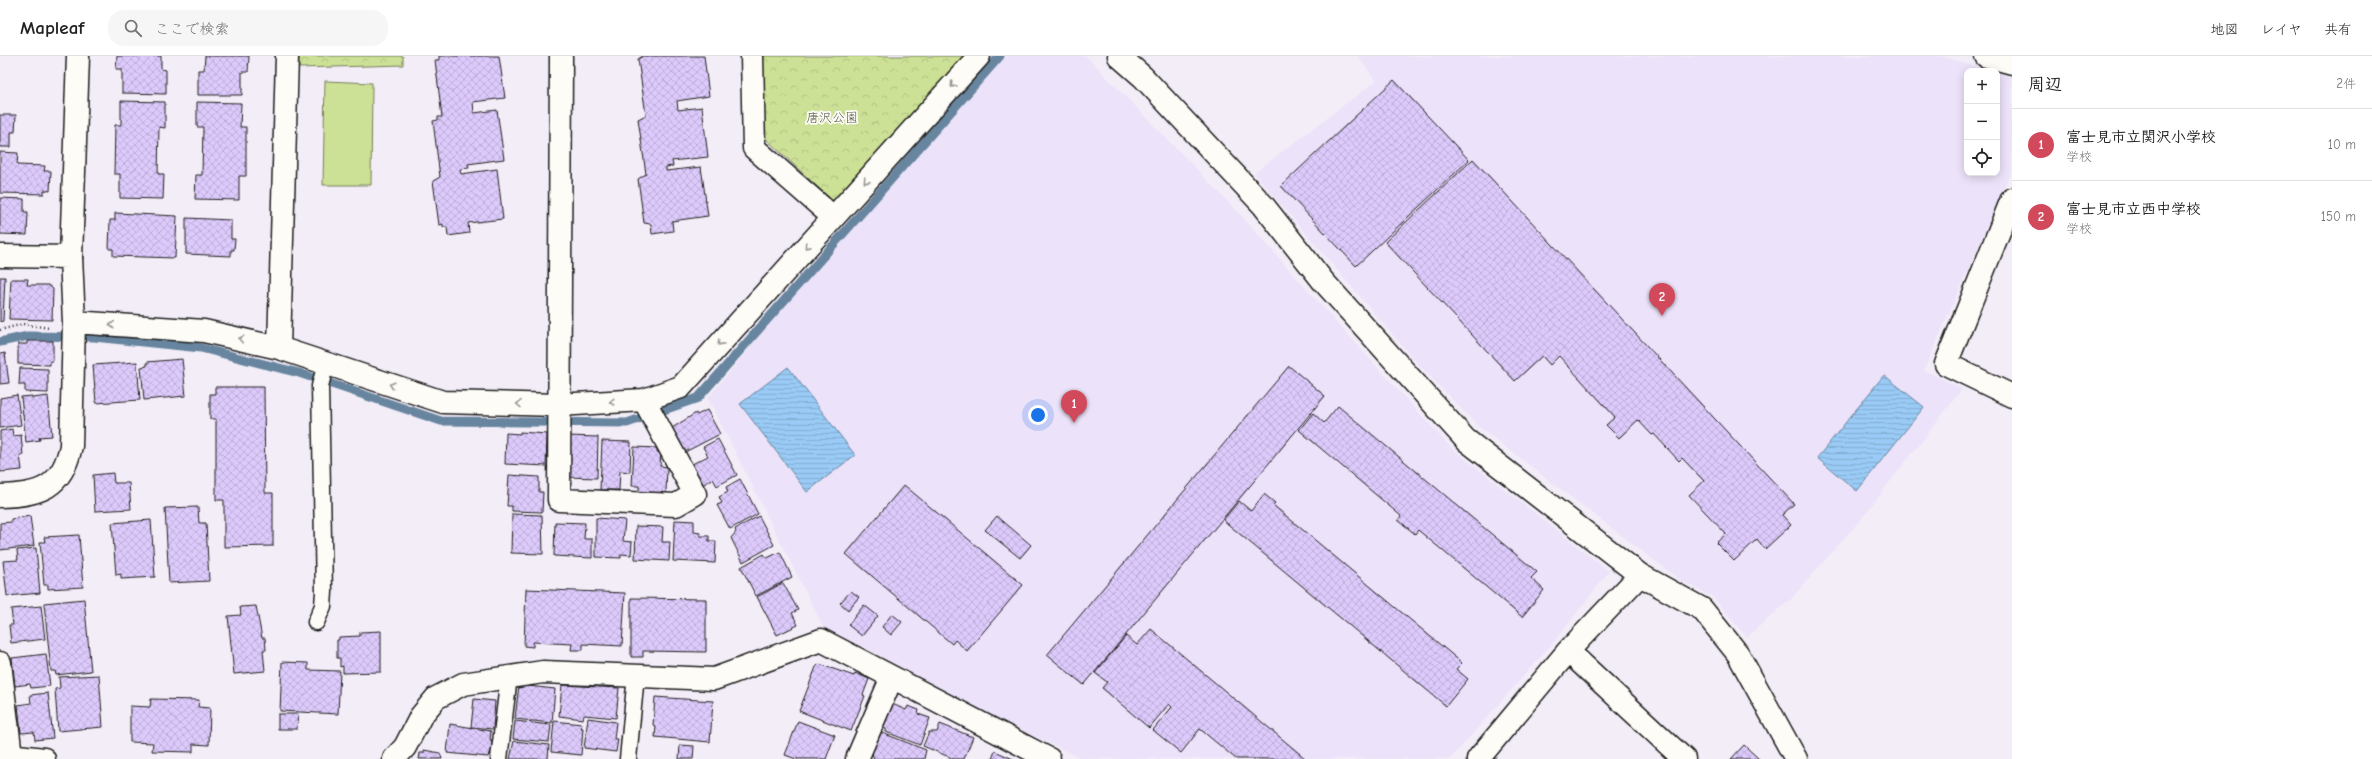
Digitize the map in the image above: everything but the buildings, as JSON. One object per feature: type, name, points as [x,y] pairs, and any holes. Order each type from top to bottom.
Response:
[{"type":"street","points":[[0,496],[23,495],[42,490],[59,479],[68,463],[71,446],[74,333],[71,257],[78,56]]},
{"type":"street","points":[[279,348],[287,56]]},
{"type":"street","points":[[560,56],[558,407],[559,500],[676,505],[696,494],[645,401]]},
{"type":"street","points":[[752,56],[754,148],[833,217]]},
{"type":"street","points":[[74,333],[204,331],[279,348],[324,374],[443,402],[558,407],[645,401],[681,387],[979,56]]},
{"type":"street","points":[[1119,56],[1143,77],[1263,205],[1324,282],[1466,440],[1640,575],[1702,609],[1738,654],[1796,759]]},
{"type":"street","points":[[1986,56],[2012,63]]},
{"type":"street","points":[[2012,198],[1946,364],[2012,396]]},
{"type":"street","points":[[0,256],[71,257]]},
{"type":"street","points":[[1478,759],[1568,651],[1640,575]]},
{"type":"street","points":[[394,759],[405,747],[421,716],[436,698],[463,684],[543,672],[714,679],[821,640],[1049,759]]},
{"type":"street","points":[[1568,651],[1684,759]]},
{"type":"street","points":[[0,663],[6,755],[44,759]]},
{"type":"street","points":[[857,759],[892,677]]},
{"type":"lane","points":[[316,622],[322,606],[324,592],[324,374]]},
{"type":"lane","points":[[628,759],[636,675]]},
{"type":"lane","points":[[499,759],[509,676]]},
{"type":"path","points":[[0,330],[23,324],[53,328],[74,333]]},
{"type":"shaded area","points":[[991,56],[1086,56],[1239,213],[1451,448],[1609,571],[1557,638],[1450,759],[1083,759],[981,711],[865,648],[825,630],[708,398]]},
{"type":"shaded area","points":[[1358,56],[1940,56],[1980,68],[1964,68],[1964,176],[2000,176],[2000,74],[2012,77],[2012,169],[1924,370],[1962,389],[1861,519],[1791,599],[1747,637],[1713,597],[1680,580],[1478,426],[1417,363],[1254,173],[1376,81]]},
{"type":"green space","points":[[299,56],[403,56],[403,65],[299,68]]},
{"type":"green space","name":"唐沢公園","points":[[763,56],[968,56],[836,204],[765,138]]},
{"type":"green space","points":[[325,81],[372,83],[371,185],[323,185]]},
{"type":"water","points":[[788,367],[855,455],[807,492],[740,404]]},
{"type":"water","points":[[1884,375],[1924,407],[1857,491],[1817,458]]},
{"type":"waterway","points":[[0,342],[28,336],[94,337],[201,348],[299,373],[441,421],[627,423],[698,398],[1000,56]]},
{"type":"place","name":"富士見市立西中学校","points":[[1662,316]]},
{"type":"place","name":"富士見市立関沢小学校","points":[[1074,423]]}]
